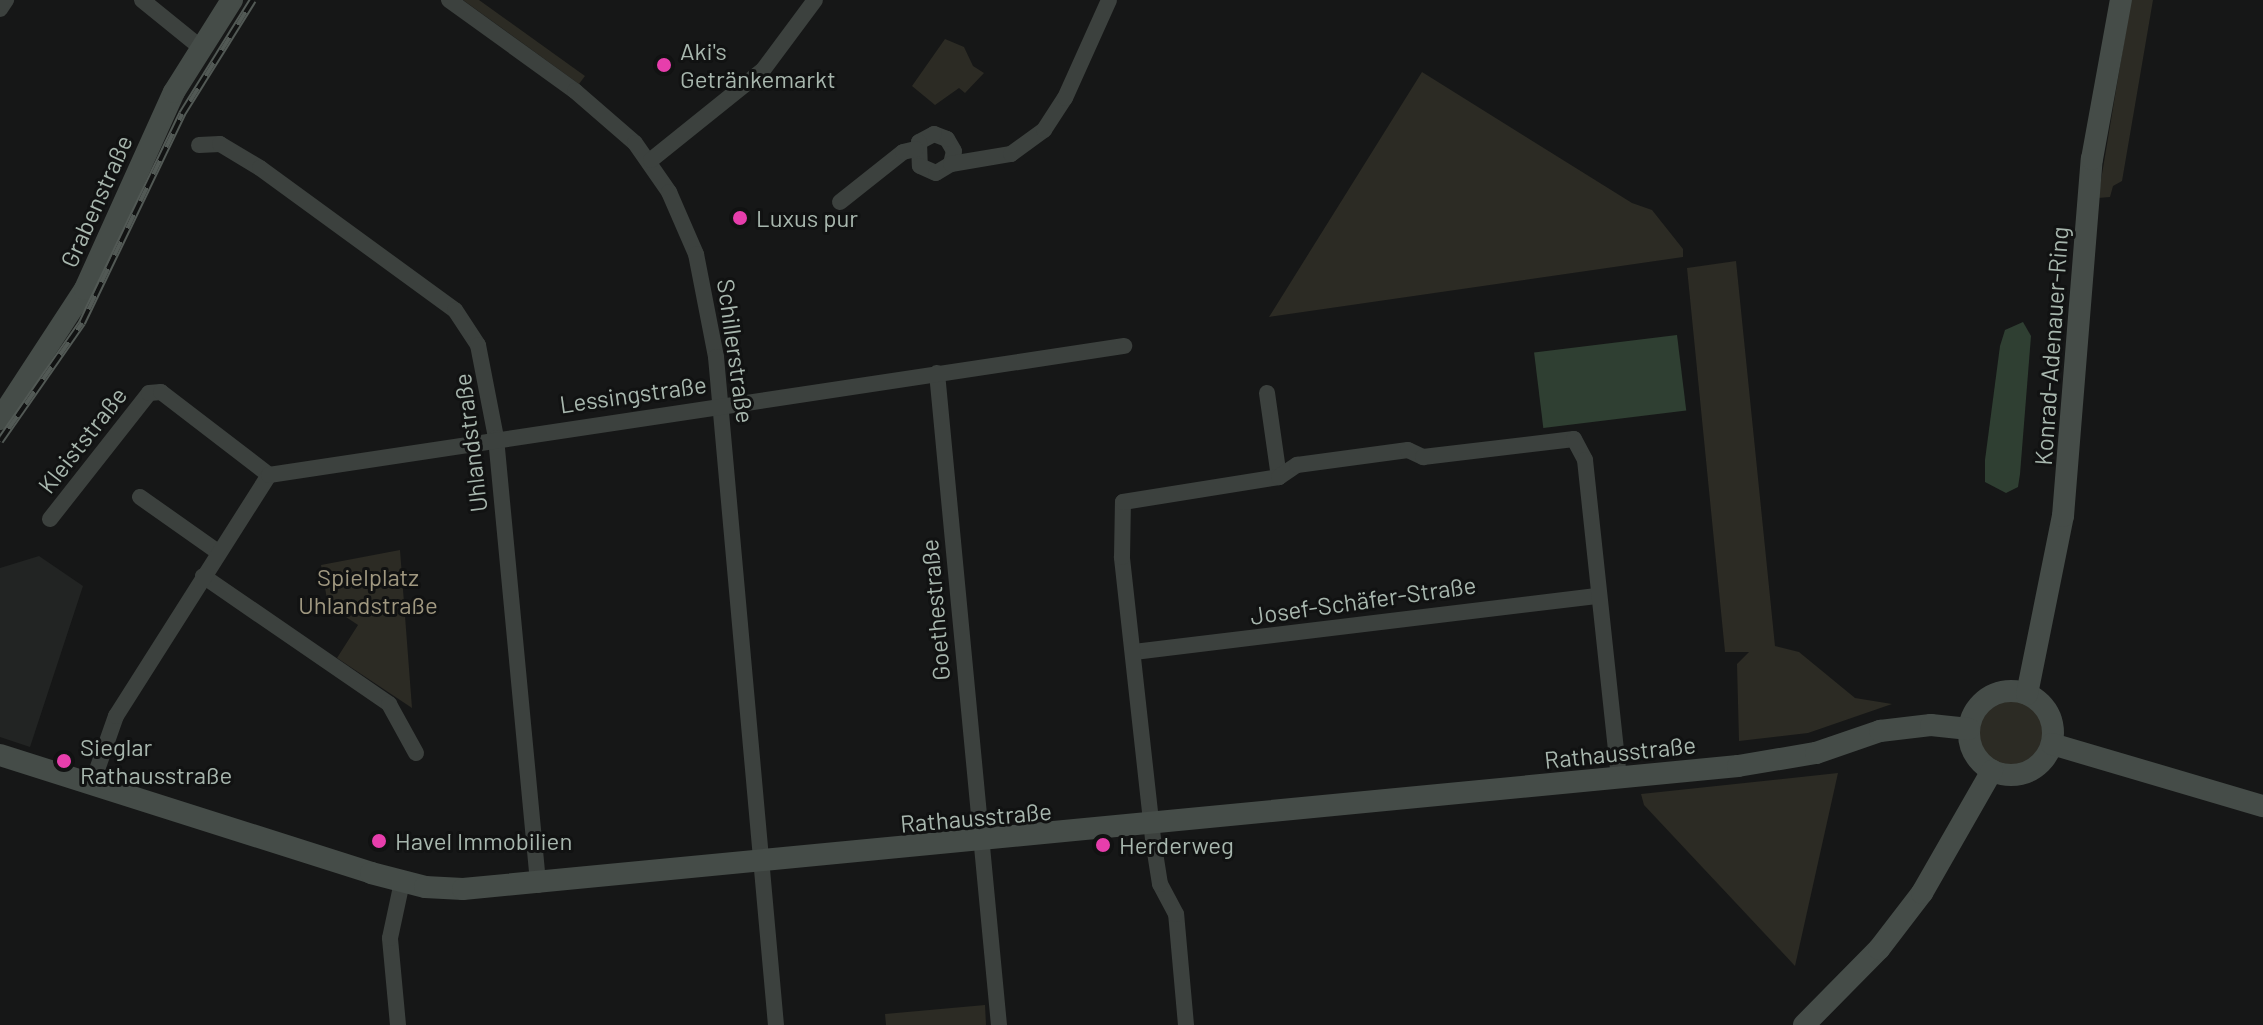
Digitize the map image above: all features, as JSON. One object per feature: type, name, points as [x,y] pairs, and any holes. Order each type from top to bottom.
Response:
[{"type":"street","points":[[0,9],[6,0]]},
{"type":"street","points":[[142,0],[200,47]]},
{"type":"street","name":"Grabenstraße","points":[[0,419],[85,289],[159,124],[200,47],[232,0]]},
{"type":"street","name":"Schillerstraße","points":[[449,0],[605,114],[651,160],[699,264],[712,324],[776,1025]]},
{"type":"street","points":[[651,160],[763,70],[815,0]]},
{"type":"street","points":[[951,164],[954,151],[941,135],[926,136],[916,149],[916,159],[927,172],[951,164],[1011,154],[1044,130],[1065,98],[1109,0]]},
{"type":"street","name":"Konrad-Adenauer-Ring","points":[[2027,694],[2063,516],[2092,159],[2121,0]]},
{"type":"street","name":"Uhlandstraße","points":[[199,145],[220,144],[241,155],[455,310],[471,330],[483,358],[496,438],[538,885]]},
{"type":"street","points":[[840,202],[903,152],[916,149]]},
{"type":"street","name":"Lessingstraße","points":[[269,475],[496,438],[1124,346]]},
{"type":"street","name":"Goethestraße","points":[[937,373],[999,1025]]},
{"type":"street","name":"Kleiststraße","points":[[50,519],[149,393],[161,392],[269,475]]},
{"type":"street","points":[[1267,393],[1279,477]]},
{"type":"street","points":[[1186,1025],[1176,914],[1160,884],[1152,826],[1122,557],[1123,502],[1279,477],[1297,465],[1408,450],[1423,457],[1574,439],[1585,460],[1619,779]]},
{"type":"street","points":[[92,784],[116,716],[269,475]]},
{"type":"street","points":[[140,497],[218,552]]},
{"type":"street","points":[[203,576],[389,704],[416,753]]},
{"type":"street","name":"Josef-Schäfer-Straße","points":[[1134,652],[1599,596]]},
{"type":"street","points":[[2008,691],[2027,694],[2049,714],[2052,744],[2043,760],[2028,772],[2010,776],[1992,771],[1972,749],[1969,729],[1976,710],[1990,697],[2008,691]]},
{"type":"street","name":"Rathausstraße","points":[[0,755],[402,882],[463,889],[538,885],[1619,779],[1785,760],[1900,728],[1969,729]]},
{"type":"street","points":[[2052,744],[2263,806]]},
{"type":"street","points":[[1804,1025],[1879,949],[1913,904],[1961,831],[1992,771]]},
{"type":"street","points":[[398,1025],[390,938],[402,882]]},
{"type":"shaded area","points":[[2023,322],[2031,336],[2020,474],[2018,487],[2006,493],[1985,482],[1985,460],[2000,346],[2005,330]]},
{"type":"shaded area","points":[[1677,335],[1686,410],[1543,428],[1534,353]]},
{"type":"shaded area","points":[[39,556],[83,586],[30,747],[0,737],[0,568]]},
{"type":"green space","points":[[463,0],[479,0],[585,76],[579,84]]},
{"type":"green space","points":[[2131,0],[2153,0],[2122,181],[2113,186],[2110,197],[2098,198]]},
{"type":"green space","points":[[945,39],[964,47],[973,66],[984,73],[965,93],[959,88],[935,105],[912,86]]},
{"type":"green space","points":[[1422,72],[1632,203],[1652,210],[1683,249],[1683,257],[1269,317]]},
{"type":"green space","points":[[1736,261],[1775,646],[1799,652],[1855,698],[1892,704],[1808,733],[1739,741],[1737,664],[1749,652],[1725,652],[1687,268]]},
{"type":"green space","name":"Spielplatz Uhlandstraße","points":[[400,550],[412,708],[337,658],[358,625],[328,605],[321,565]]},
{"type":"green space","points":[[2011,701],[2029,707],[2037,715],[2043,733],[2037,751],[2029,759],[2011,765],[1993,759],[1985,751],[1979,733],[1985,715],[1993,707]]},
{"type":"green space","points":[[1838,773],[1795,966],[1644,805],[1641,794]]},
{"type":"green space","points":[[985,1005],[986,1025],[886,1025],[885,1014]]},
{"type":"railway","points":[[0,441],[82,323],[182,114],[253,0]]},
{"type":"place","name":"Aki's Getränkemarkt","points":[[664,65]]},
{"type":"place","name":"Luxus pur","points":[[740,218]]},
{"type":"place","name":"Sieglar Rathausstraße","points":[[64,761]]},
{"type":"place","name":"Havel Immobilien","points":[[379,841]]},
{"type":"place","name":"Herderweg","points":[[1103,845]]}]
